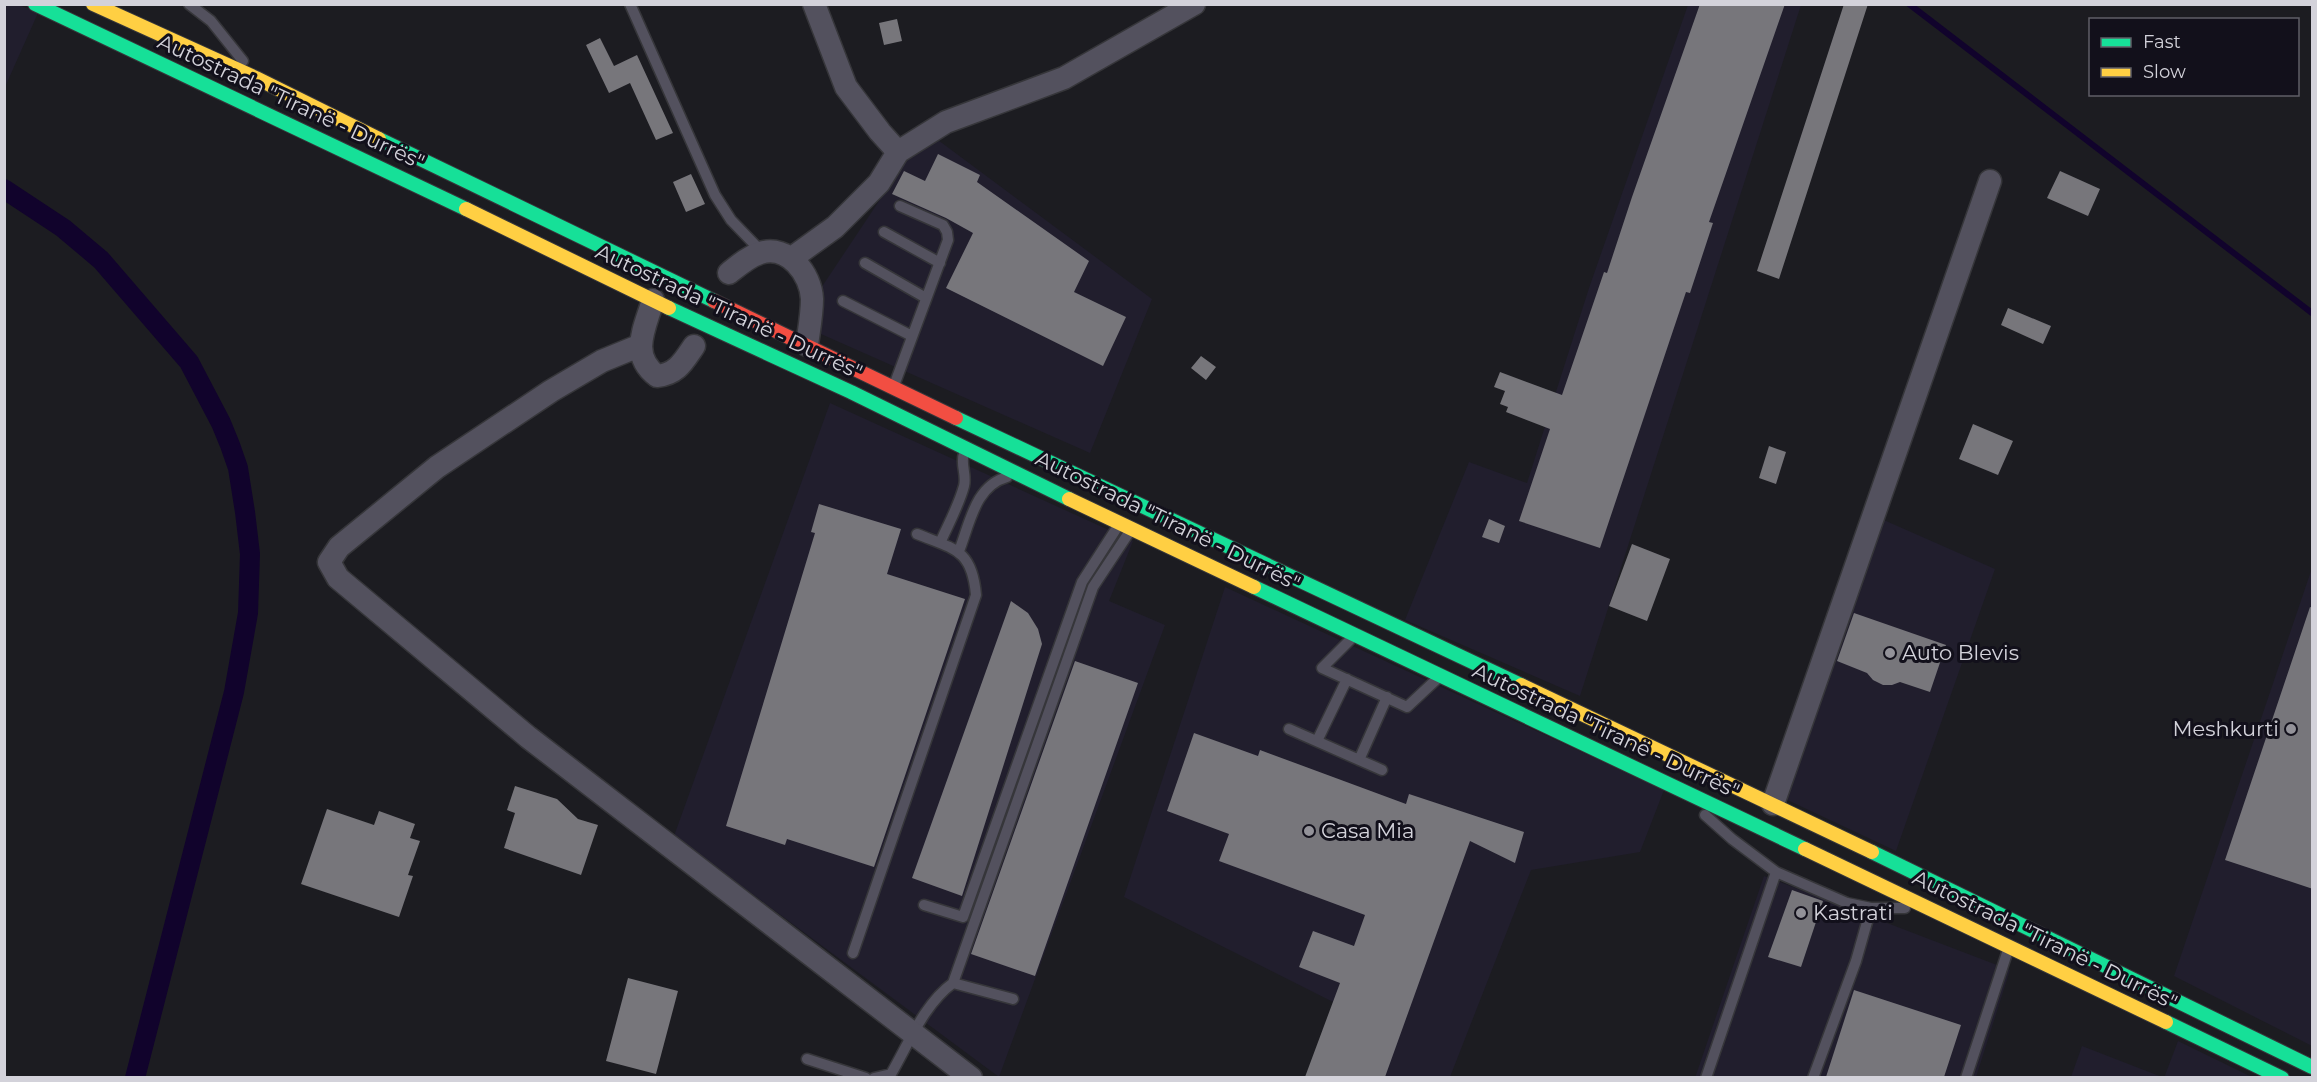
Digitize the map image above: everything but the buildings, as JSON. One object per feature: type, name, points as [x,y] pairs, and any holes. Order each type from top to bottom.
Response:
[{"type":"highway","name":"Autostrada \"Tiranë - Durrës\"","points":[[35,4],[2282,1077]]},
{"type":"highway","name":"Autostrada \"Tiranë - Durrës\"","points":[[93,4],[256,78],[441,170],[894,386],[1137,505],[1773,804],[2313,1067]]},
{"type":"street","points":[[814,4],[846,87],[898,152]]},
{"type":"street","points":[[792,258],[835,227],[879,183],[898,152],[946,122],[1064,78],[1194,4]]},
{"type":"street","points":[[1773,804],[1990,181]]},
{"type":"street","points":[[729,273],[744,261],[762,252],[778,253],[792,258],[806,275],[812,297],[807,345]]},
{"type":"street","points":[[653,300],[640,345],[642,359],[648,369],[657,376],[669,375],[680,367],[694,346]]},
{"type":"street","points":[[640,345],[602,361],[551,391],[437,467],[339,547],[328,562],[338,578],[528,737],[971,1077]]},
{"type":"lane","points":[[189,4],[211,21],[256,78]]},
{"type":"lane","points":[[630,4],[715,195],[732,220],[762,252]]},
{"type":"lane","points":[[894,386],[948,240],[943,225],[900,206]]},
{"type":"lane","points":[[884,232],[940,262]]},
{"type":"lane","points":[[865,263],[926,298]]},
{"type":"lane","points":[[843,301],[912,336]]},
{"type":"lane","points":[[940,543],[964,485],[965,472],[962,459],[967,448]]},
{"type":"lane","points":[[959,551],[980,496],[991,485],[1006,477],[1033,479]]},
{"type":"lane","points":[[924,904],[963,917],[1082,582],[1126,526]]},
{"type":"lane","points":[[874,1077],[892,1076],[930,1004],[953,983],[1093,587],[1126,526]]},
{"type":"lane","points":[[853,953],[976,595],[975,580],[969,565],[959,551],[917,534]]},
{"type":"lane","points":[[1356,635],[1322,668],[1407,707],[1441,675]]},
{"type":"lane","points":[[1317,741],[1347,680]]},
{"type":"lane","points":[[1359,760],[1387,697]]},
{"type":"lane","points":[[1289,729],[1382,770]]},
{"type":"lane","points":[[1668,783],[1732,839],[1776,872],[1847,903],[1871,908],[1930,908]]},
{"type":"lane","points":[[1706,1077],[1776,872]]},
{"type":"lane","points":[[1813,1077],[1856,961],[1871,908]]},
{"type":"lane","points":[[1966,1077],[2009,946]]},
{"type":"lane","points":[[953,983],[1013,999]]},
{"type":"lane","points":[[807,1059],[866,1077]]},
{"type":"shaded area","points":[[5,5],[19,5],[38,13],[5,87]]},
{"type":"shaded area","points":[[1688,5],[1801,5],[1580,696],[1405,620],[1469,462],[1527,483],[1589,288]]},
{"type":"shaded area","points":[[938,140],[1152,299],[1090,453],[821,334],[821,288],[905,162]]},
{"type":"shaded area","points":[[830,403],[1133,541],[1109,601],[1165,625],[999,1077],[674,836]]},
{"type":"shaded area","points":[[1877,517],[1995,569],[1896,851],[1781,797]]},
{"type":"shaded area","points":[[2312,568],[2312,1046],[2174,976]]},
{"type":"shaded area","points":[[1225,587],[1664,790],[1640,852],[1531,870],[1450,1077],[1308,1077],[1335,1003],[1124,897]]},
{"type":"shaded area","points":[[1764,876],[2010,970],[1976,1077],[1695,1078]]},
{"type":"shaded area","points":[[2178,1041],[2254,1078],[2164,1078]]},
{"type":"shaded area","points":[[2082,1046],[2162,1077],[2071,1077]]},
{"type":"waterway","points":[[1909,4],[2312,313]]},
{"type":"waterway","points":[[4,189],[63,228],[101,260],[189,362],[230,445],[238,468],[245,512],[250,554],[248,613],[234,692],[135,1078]]},
{"type":"traffic: fast","points":[[35,4],[466,209]]},
{"type":"traffic: fast","points":[[379,139],[714,301]]},
{"type":"traffic: fast","points":[[669,308],[851,392],[1069,499]]},
{"type":"traffic: fast","points":[[956,418],[1521,685]]},
{"type":"traffic: fast","points":[[1254,587],[1805,849]]},
{"type":"traffic: fast","points":[[1872,852],[2312,1067]]},
{"type":"traffic: fast","points":[[2166,1022],[2282,1078]]},
{"type":"traffic: slow","points":[[93,4],[256,78],[379,139]]},
{"type":"traffic: slow","points":[[466,209],[669,308]]},
{"type":"traffic: slow","points":[[1069,499],[1254,587]]},
{"type":"traffic: slow","points":[[1521,685],[1872,852]]},
{"type":"traffic: slow","points":[[1805,849],[2166,1022]]},
{"type":"traffic: jam","points":[[714,301],[956,418]]},
{"type":"place","name":"Auto Blevis","points":[[1890,653]]},
{"type":"place","name":"Meshkurti","points":[[2291,729]]},
{"type":"place","name":"Casa Mia","points":[[1309,831]]},
{"type":"place","name":"Kastrati","points":[[1801,913]]}]
